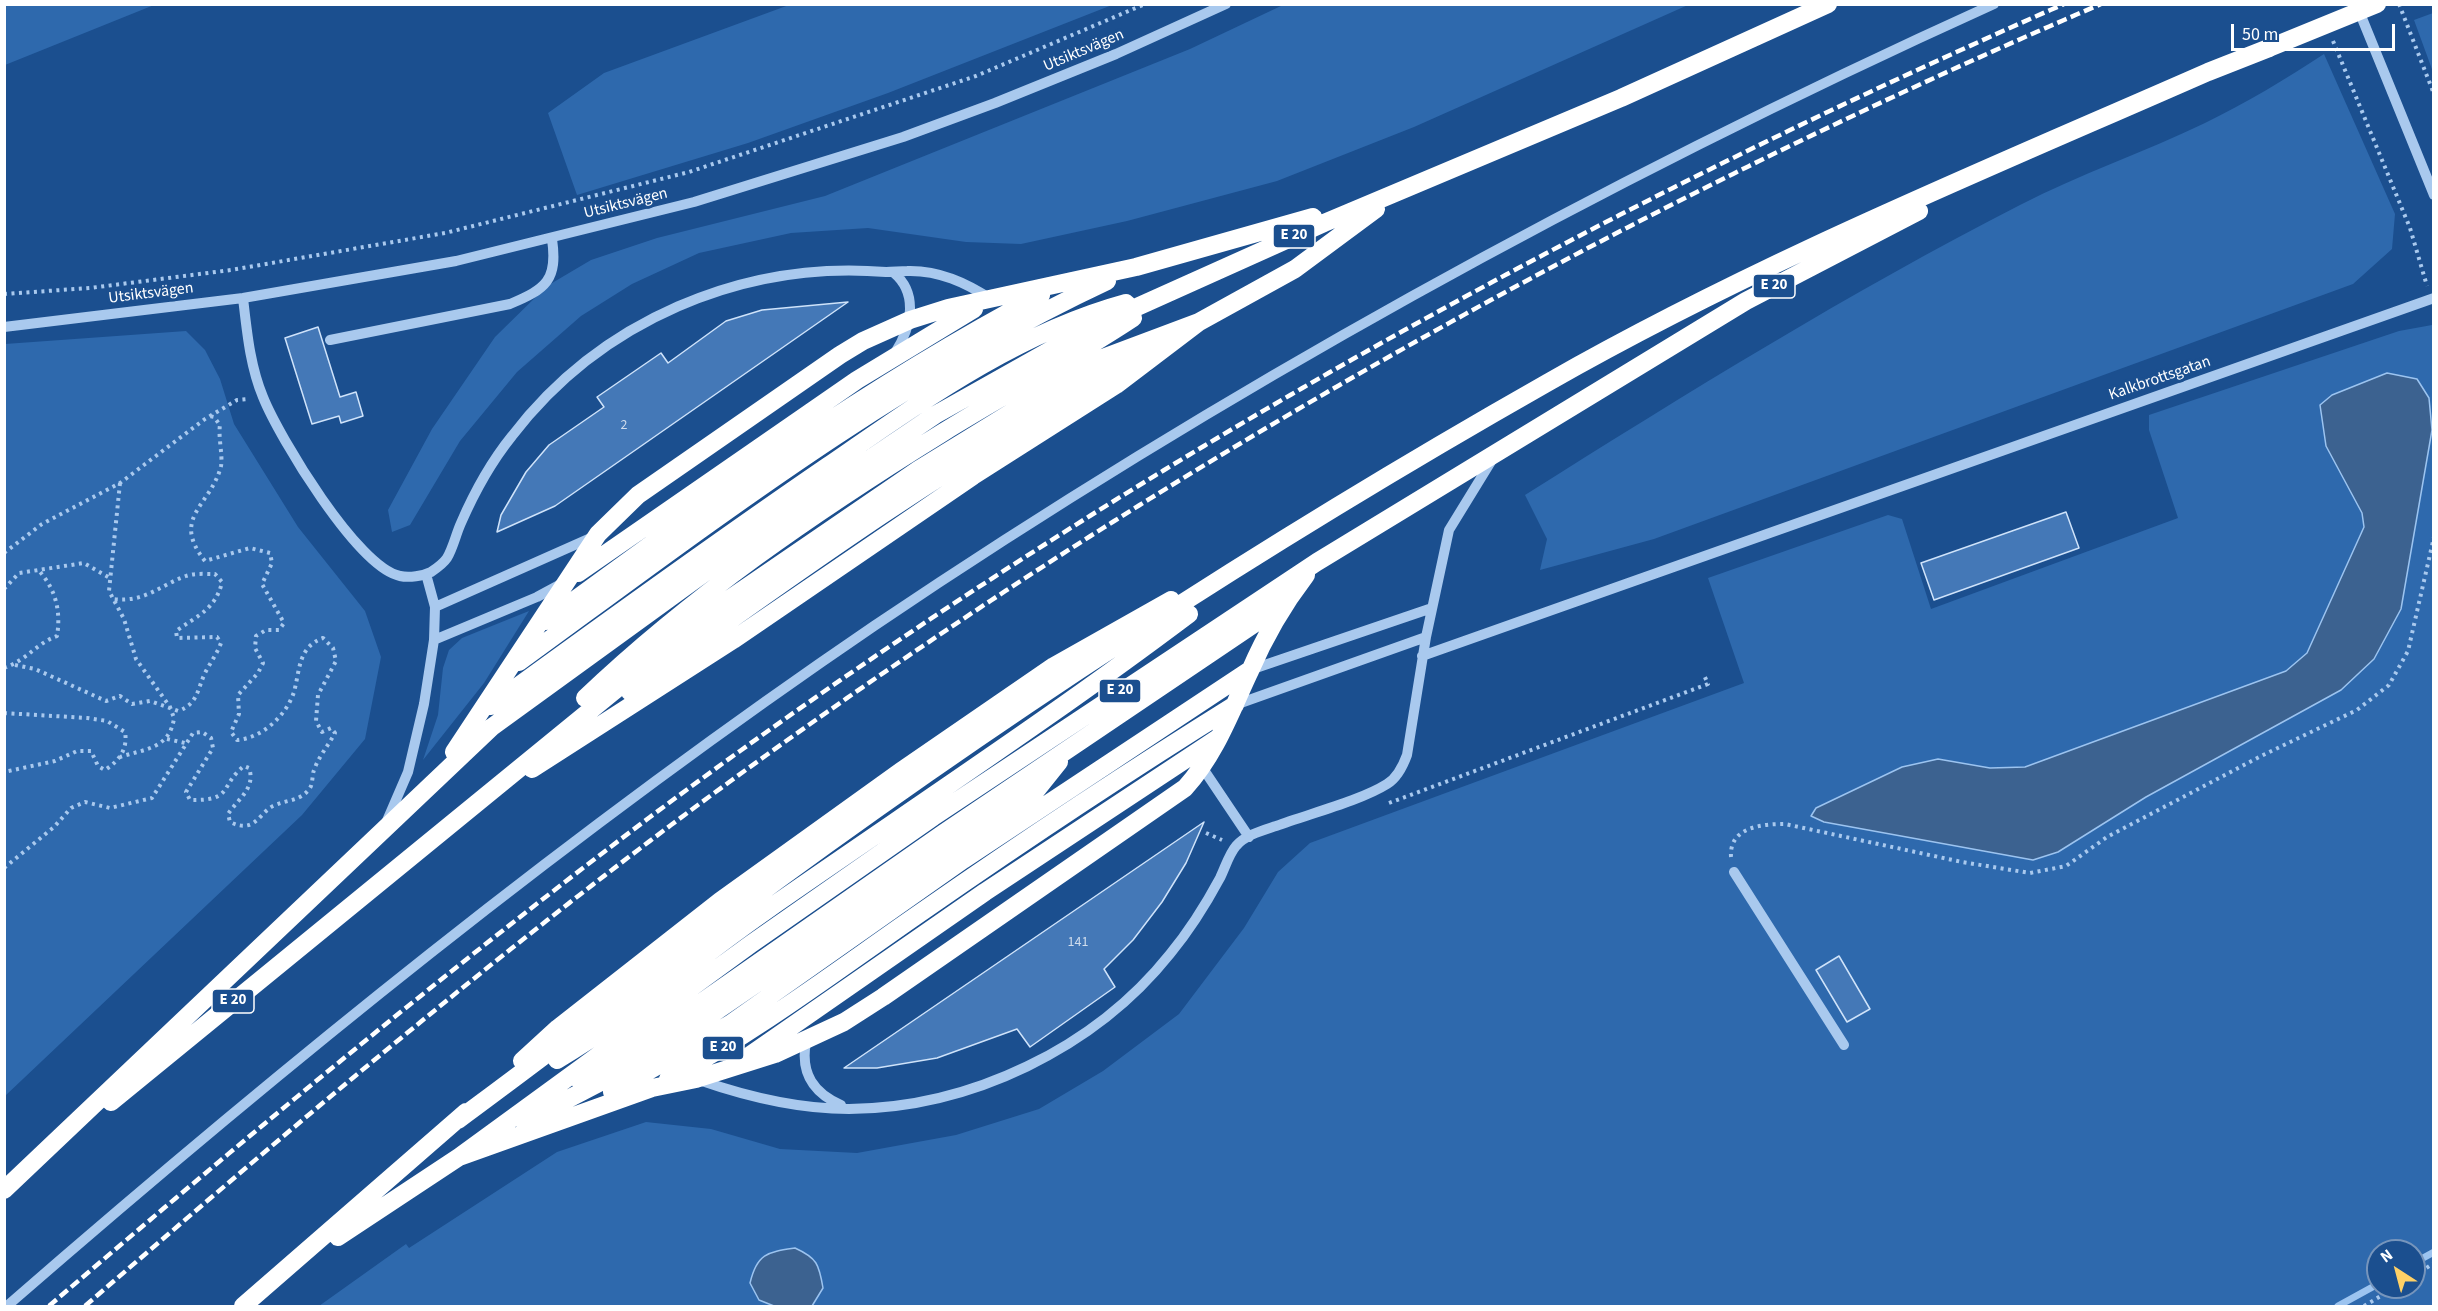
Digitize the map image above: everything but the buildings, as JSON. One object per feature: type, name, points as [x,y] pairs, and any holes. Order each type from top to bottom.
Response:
[{"type":"highway","name":"E 20","points":[[4,1190],[492,727],[747,542],[898,440],[1045,351],[1179,288],[1409,186],[1621,98],[1828,4]]},
{"type":"highway","name":"E 20","points":[[243,1306],[284,1273],[458,1120],[558,1028],[720,902],[902,771],[1054,666],[1297,532],[1549,381],[1810,247],[2269,48],[2377,4]]},
{"type":"highway","name":"E 20","points":[[459,1157],[751,944],[924,824],[1317,562],[1746,301],[2059,138]]},
{"type":"highway","name":"E 20","points":[[433,782],[598,534],[638,495],[863,341],[910,320],[1136,267],[1289,224],[1409,186]]},
{"type":"highway","name":"E 20","points":[[4,1190],[464,813],[778,587],[927,485],[1069,395],[1295,270],[1409,186]]},
{"type":"highway","name":"E 20","points":[[510,668],[670,552],[914,385],[1027,320],[1136,267]]},
{"type":"highway","name":"E 20","points":[[537,627],[660,537],[867,395],[950,344],[1064,283]]},
{"type":"highway","name":"E 20","points":[[481,713],[718,541],[905,413],[974,370],[1080,315],[1179,288]]},
{"type":"highway","name":"E 20","points":[[464,813],[639,647],[702,596],[907,455],[1095,344],[1179,288]]},
{"type":"highway","name":"E 20","points":[[568,580],[894,356],[991,300]]},
{"type":"highway","name":"E 20","points":[[458,1120],[612,1025],[750,921],[1076,698],[1297,532]]},
{"type":"highway","name":"E 20","points":[[459,1157],[568,1116],[652,1088],[696,1079],[806,1042],[844,1022],[873,1003],[1155,810],[1185,788],[1202,767],[1220,736],[1284,603],[1317,562]]},
{"type":"highway","name":"E 20","points":[[284,1273],[459,1157],[665,1028],[1284,603]]},
{"type":"highway","name":"E 20","points":[[568,1116],[730,1024],[1058,796],[1250,670]]},
{"type":"highway","name":"E 20","points":[[652,1088],[742,1036],[983,869],[1128,772],[1235,705]]},
{"type":"highway","name":"E 20","points":[[738,1065],[985,892],[1220,736]]},
{"type":"highway","name":"E 20","points":[[459,1157],[639,1062],[719,1010],[1035,792],[1073,746]]},
{"type":"highway","points":[[1035,792],[1058,796]]},
{"type":"street","name":"Utsiktsvägen","points":[[4,327],[243,298],[456,261],[694,202],[903,137],[995,103],[1105,59],[1226,4]]},
{"type":"street","points":[[7,1306],[298,1060],[520,883],[874,627],[1028,526],[1358,326],[1553,220],[1748,120],[1994,4]]},
{"type":"street","points":[[2356,4],[2433,195]]},
{"type":"street","points":[[330,340],[510,304],[541,289],[549,280],[554,268],[552,239]]},
{"type":"street","points":[[243,298],[251,357],[262,397],[311,484],[345,530],[391,573],[400,576],[426,574],[441,565],[448,557],[476,493],[513,435],[553,389],[577,368],[618,339],[670,309],[705,295],[761,279],[832,270],[894,273],[908,271],[942,275],[966,283],[991,300]]},
{"type":"street","points":[[894,273],[907,288],[910,320],[906,336],[894,356]]},
{"type":"street","name":"Kalkbrottsgatan","points":[[1422,656],[2433,298]]},
{"type":"street","points":[[696,1079],[739,1094],[782,1103],[850,1109],[914,1102],[960,1091],[1003,1077],[1061,1050],[1107,1016],[1145,984],[1172,953],[1196,918],[1236,845],[1249,837],[1372,791],[1388,784],[1396,776],[1407,755],[1422,656],[1449,530],[1459,510],[1498,450]]},
{"type":"street","points":[[435,607],[598,534]]},
{"type":"street","points":[[381,833],[408,772],[416,742],[434,640],[435,607],[426,574]]},
{"type":"street","points":[[434,640],[537,597],[568,580]]},
{"type":"street","points":[[1250,670],[1432,608]]},
{"type":"street","points":[[1235,705],[1426,637]]},
{"type":"street","points":[[1202,767],[1249,837]]},
{"type":"street","points":[[1734,872],[1844,1045]]},
{"type":"street","points":[[806,1042],[805,1060],[814,1087],[823,1097],[850,1109]]},
{"type":"path","points":[[4,294],[90,288],[231,270],[445,233],[667,177],[976,76],[1145,4]]},
{"type":"path","points":[[2399,4],[2433,94]]},
{"type":"path","points":[[2331,36],[2410,228],[2418,264],[2433,298]]},
{"type":"path","points":[[4,553],[42,524],[120,483],[209,416],[237,400],[262,397]]},
{"type":"path","points":[[4,868],[54,827],[71,808],[84,802],[110,808],[152,798],[193,733],[202,732],[211,738],[213,748],[186,792],[190,800],[212,800],[226,792],[237,772],[244,766],[249,768],[251,775],[247,793],[228,814],[230,822],[237,826],[257,823],[273,806],[294,802],[303,794],[311,786],[313,773],[320,756],[336,734],[331,728],[322,732],[316,721],[318,694],[336,662],[333,648],[322,638],[312,642],[300,660],[293,693],[284,712],[267,728],[250,739],[237,740],[231,732],[239,714],[238,695],[258,673],[263,663],[255,648],[256,636],[266,630],[279,630],[284,623],[262,584],[272,563],[270,553],[250,548],[205,561],[195,548],[190,535],[191,520],[221,465],[218,440],[220,425],[214,417],[209,416]]},
{"type":"path","points":[[120,483],[121,493],[110,591],[124,619],[136,659],[170,707],[174,718],[167,739],[149,751],[120,757]]},
{"type":"path","points":[[1734,872],[1730,852],[1739,835],[1757,824],[1785,824],[1962,862],[2030,873],[2066,866],[2107,837],[2261,756],[2357,710],[2389,685],[2409,651],[2433,537]]},
{"type":"path","points":[[40,572],[84,563],[110,578]]},
{"type":"path","points":[[4,589],[19,573],[31,569],[40,572],[50,583],[59,623],[57,636],[44,640],[27,658],[4,668]]},
{"type":"path","points":[[15,664],[35,669],[106,701],[120,696],[132,704],[150,701],[178,711],[189,707],[200,691],[204,675],[221,643],[217,637],[177,638],[176,631],[207,612],[219,596],[222,582],[215,574],[187,575],[160,591],[126,601],[113,599]]},
{"type":"path","points":[[1381,806],[1708,684],[1704,675]]},
{"type":"path","points":[[4,713],[107,721],[125,732],[127,742],[120,757],[105,770],[98,766],[91,751],[77,751],[55,761],[4,772]]},
{"type":"path","points":[[167,739],[185,743]]},
{"type":"path","points":[[1206,833],[1236,845]]},
{"type":"shaded area","points":[[5,4],[154,4],[154,5],[5,65]]},
{"type":"shaded area","points":[[789,5],[1112,5],[888,93],[748,143],[577,195],[548,113],[604,73]]},
{"type":"shaded area","points":[[1283,5],[1688,5],[1414,127],[1277,181],[1127,221],[1021,244],[966,242],[868,228],[791,233],[699,253],[632,284],[581,316],[517,372],[460,441],[410,525],[392,532],[388,510],[432,429],[495,337],[547,286],[591,260],[657,238],[825,196],[1190,49]]},
{"type":"shaded area","points":[[2434,13],[2433,72],[2414,20]]},
{"type":"shaded area","points":[[2324,54],[2395,214],[2392,249],[2353,284],[1654,539],[1540,570],[1547,539],[1525,495],[1708,381],[1831,308],[1957,238],[2043,194],[2182,134],[2220,115]]},
{"type":"shaded area","points":[[2432,325],[2433,1306],[812,1306],[823,1288],[759,1300],[774,1306],[319,1306],[406,1244],[409,1248],[557,1152],[646,1122],[711,1129],[780,1149],[857,1153],[956,1135],[1039,1109],[1103,1071],[1179,1014],[1244,928],[1278,872],[1310,843],[1744,683],[1708,578],[1888,515],[1902,519],[1931,609],[2178,518],[2149,430],[2149,415],[2399,331]],"holes":[[[2432,430],[2341,690],[2146,797],[2058,852],[2033,860],[1824,822],[1811,816],[1938,759],[1990,768],[2025,767],[2286,671],[2307,653],[2364,527],[2362,513],[2326,446]]]},
{"type":"shaded area","points":[[186,331],[205,350],[220,379],[234,424],[298,527],[365,611],[381,657],[365,739],[302,815],[5,1096],[5,344]]},
{"type":"shaded area","points":[[2387,373],[2417,379],[2429,398],[2432,430],[2401,609],[2374,659],[2341,690],[2146,797],[2058,852],[2033,860],[1824,822],[1811,816],[1816,808],[1902,767],[1938,759],[1990,768],[2025,767],[2286,671],[2307,653],[2364,527],[2362,513],[2326,446],[2320,405],[2332,395]]},
{"type":"shaded area","points":[[529,611],[484,683],[423,760],[438,715],[443,668],[449,650],[462,638]]},
{"type":"shaded area","points":[[795,1248],[808,1255],[816,1263],[820,1273],[823,1288],[812,1306],[774,1306],[759,1300],[750,1283],[756,1265],[771,1253]]},
{"type":"waterway","points":[[2426,1256],[2434,1252]]},
{"type":"waterway","points":[[2338,1306],[2366,1291]]},
{"type":"railway","points":[[49,1306],[345,1057],[573,876],[650,817],[816,697],[985,583],[1158,474],[1334,370],[1513,271],[1694,177],[1878,88],[2064,4]]},
{"type":"railway","points":[[85,1306],[408,1032],[490,965],[658,835],[743,772],[903,660],[1066,552],[1232,449],[1401,350],[1572,256],[1746,167],[1922,83],[2101,4]]}]
